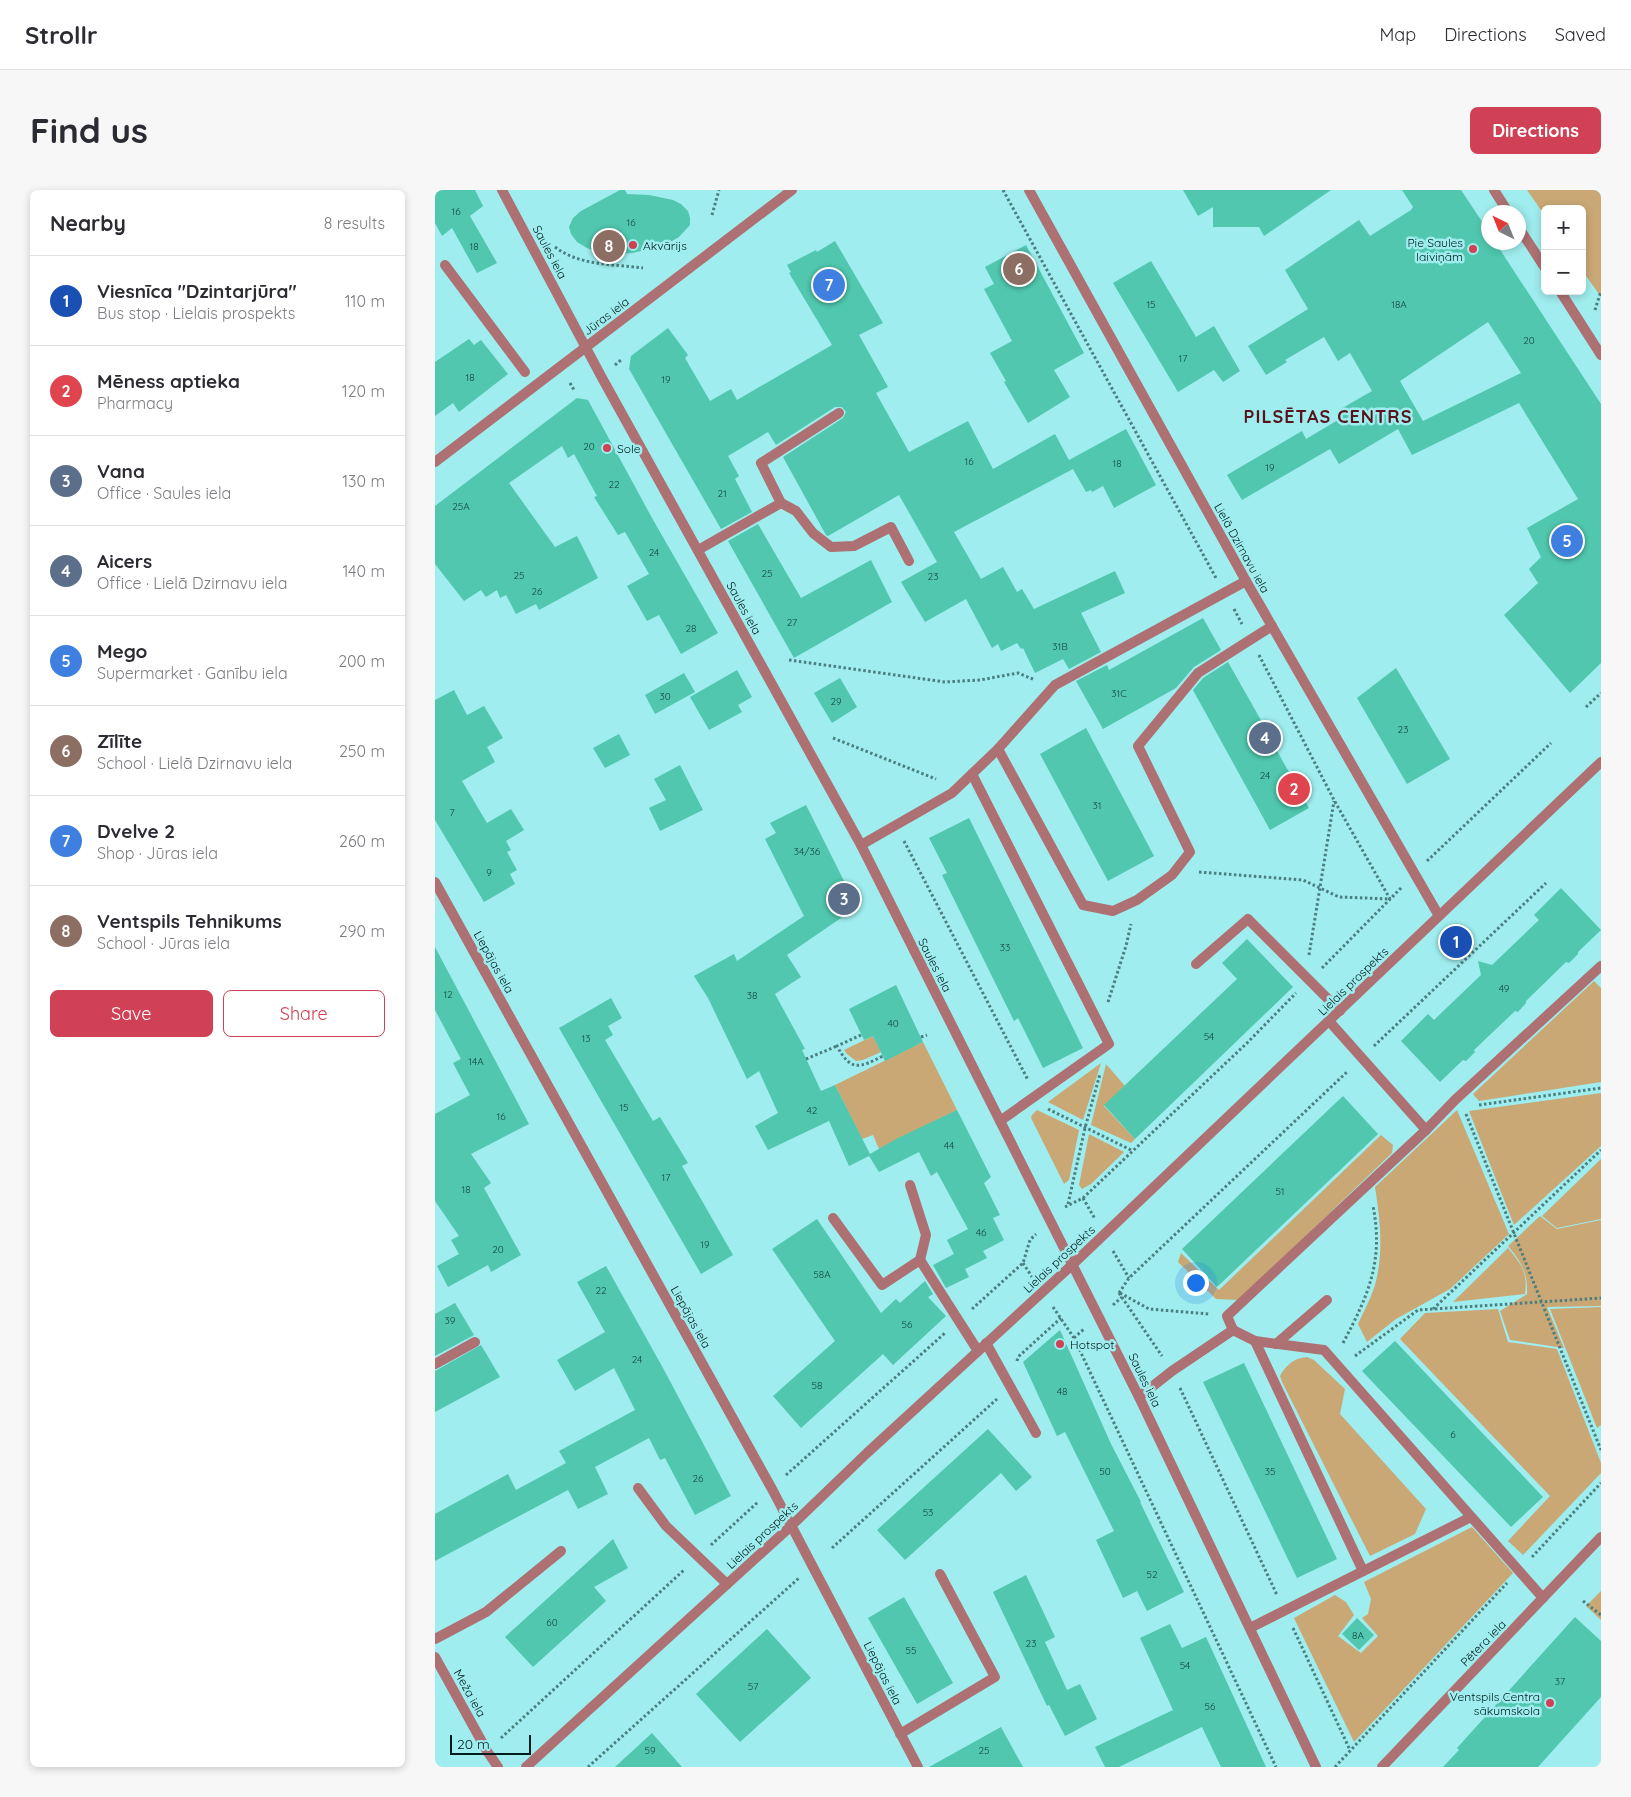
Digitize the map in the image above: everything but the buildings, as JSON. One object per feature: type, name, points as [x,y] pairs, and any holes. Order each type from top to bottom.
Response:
[{"type":"street","name":"Saules iela","points":[[502,190],[861,845],[1139,1397],[1316,1767]]},
{"type":"street","name":"Jūras iela","points":[[435,462],[792,190]]},
{"type":"street","name":"Lielā Dzirnavu iela","points":[[1029,190],[1272,626],[1439,916]]},
{"type":"street","points":[[1494,190],[1504,205]]},
{"type":"street","points":[[1526,239],[1541,262]]},
{"type":"street","points":[[445,265],[525,372]]},
{"type":"street","points":[[1563,295],[1601,355]]},
{"type":"street","points":[[839,413],[761,463],[781,503],[797,511],[813,533],[831,548],[855,546],[891,527],[909,561]]},
{"type":"street","points":[[698,550],[781,503]]},
{"type":"street","points":[[861,845],[952,793],[998,749],[1053,687],[1247,581]]},
{"type":"street","points":[[998,749],[1083,905],[1113,911],[1137,900],[1172,875],[1190,852],[1138,746],[1198,673],[1272,626]]},
{"type":"street","name":"Lielais prospekts","points":[[526,1767],[791,1526],[1073,1264],[1601,762]]},
{"type":"street","points":[[972,774],[1109,1044],[1000,1121]]},
{"type":"street","name":"Liepājas iela","points":[[435,882],[767,1480],[918,1767]]},
{"type":"street","points":[[1196,964],[1248,918],[1340,1011]]},
{"type":"street","points":[[1543,1598],[1324,1350],[1255,1341],[1233,1330],[1227,1316],[1426,1130],[1459,1104],[1601,966]]},
{"type":"street","points":[[1329,1021],[1426,1130]]},
{"type":"street","points":[[833,1218],[882,1285],[920,1260],[926,1235],[910,1185]]},
{"type":"street","points":[[920,1260],[978,1351]]},
{"type":"street","points":[[1276,1344],[1327,1300]]},
{"type":"street","points":[[1139,1397],[1172,1371],[1233,1330]]},
{"type":"street","points":[[1255,1341],[1363,1571]]},
{"type":"street","points":[[435,1364],[475,1342]]},
{"type":"street","points":[[987,1343],[1036,1433]]},
{"type":"street","points":[[638,1488],[666,1526],[727,1584]]},
{"type":"street","points":[[1250,1628],[1471,1518]]},
{"type":"street","name":"Pētera iela","points":[[1382,1767],[1601,1537]]},
{"type":"street","points":[[435,1638],[486,1612],[561,1550]]},
{"type":"street","points":[[900,1734],[995,1677],[940,1574]]},
{"type":"street","name":"Meža iela","points":[[435,1657],[487,1751],[498,1767]]},
{"type":"path","points":[[712,214],[719,190]]},
{"type":"path","points":[[1003,190],[1251,640],[1335,800],[1390,899]]},
{"type":"path","points":[[553,246],[566,256],[590,262],[643,268]]},
{"type":"path","points":[[1595,310],[1601,291]]},
{"type":"path","points":[[789,660],[945,682],[980,680],[1018,672],[1053,687]]},
{"type":"path","points":[[1586,707],[1601,693]]},
{"type":"path","points":[[833,738],[958,788]]},
{"type":"path","points":[[1431,858],[1551,743]]},
{"type":"path","points":[[1308,978],[1320,888],[1335,800]]},
{"type":"path","points":[[896,825],[1044,1107],[1133,1151]]},
{"type":"path","points":[[1176,870],[1303,880],[1339,897],[1390,899]]},
{"type":"path","points":[[1119,1293],[1129,1278],[1546,883]]},
{"type":"path","points":[[1109,1044],[1085,1128],[1068,1204],[1083,1198],[1247,1043],[1308,978],[1400,889]]},
{"type":"path","points":[[1100,1026],[1126,946],[1137,900]]},
{"type":"path","points":[[806,1059],[861,1035]]},
{"type":"path","points":[[921,1037],[927,1035]]},
{"type":"path","points":[[837,1046],[844,1058],[855,1066],[865,1065],[883,1056]]},
{"type":"path","points":[[1601,1088],[1459,1104],[1601,1450]]},
{"type":"path","points":[[1433,1309],[1601,1150]]},
{"type":"path","points":[[1337,1364],[1364,1302],[1375,1264],[1377,1248],[1375,1218],[1373,1205],[1365,1187]]},
{"type":"path","points":[[791,1471],[1023,1264],[1030,1240]]},
{"type":"path","points":[[1119,1293],[1149,1309],[1227,1316]]},
{"type":"path","points":[[1119,1293],[1172,1371],[1350,1750]]},
{"type":"path","points":[[1337,1364],[1419,1310],[1601,1298]]},
{"type":"path","points":[[1018,1357],[1061,1318],[1074,1338],[1277,1767]]},
{"type":"path","points":[[832,1548],[998,1398]]},
{"type":"path","points":[[1335,1767],[1601,1483]]},
{"type":"path","points":[[509,1731],[761,1499]]},
{"type":"path","points":[[588,1767],[799,1577]]},
{"type":"path","points":[[1583,1601],[1601,1615]]},
{"type":"shaded area","points":[[1527,190],[1601,190],[1601,297],[1586,276],[1586,205],[1541,205],[1541,210]]},
{"type":"shaded area","points":[[1594,981],[1601,988],[1601,1082],[1479,1101],[1473,1094]]},
{"type":"shaded area","points":[[873,1036],[881,1052],[856,1061],[844,1050]]},
{"type":"shaded area","points":[[923,1042],[957,1110],[879,1149],[873,1135],[862,1139],[835,1085]]},
{"type":"shaded area","points":[[1101,1063],[1083,1120],[1048,1102]]},
{"type":"shaded area","points":[[1106,1064],[1125,1086],[1104,1106],[1135,1139],[1131,1143],[1091,1125]]},
{"type":"shaded area","points":[[1601,1093],[1601,1146],[1514,1225],[1469,1111]]},
{"type":"shaded area","points":[[1037,1110],[1079,1130],[1069,1180],[1064,1184],[1031,1118]]},
{"type":"shaded area","points":[[1457,1110],[1509,1234],[1450,1289],[1396,1319],[1367,1342],[1358,1324],[1373,1290],[1378,1273],[1380,1223],[1375,1187]]},
{"type":"shaded area","points":[[1089,1134],[1124,1152],[1091,1184],[1082,1189],[1079,1185]]},
{"type":"shaded area","points":[[1381,1135],[1393,1145],[1392,1153],[1239,1300],[1216,1299],[1178,1262],[1181,1253],[1219,1290]]},
{"type":"shaded area","points":[[1601,1159],[1601,1219],[1557,1228],[1542,1216]]},
{"type":"shaded area","points":[[1540,1216],[1557,1229],[1601,1220],[1601,1306],[1547,1307],[1564,1348],[1510,1340],[1500,1311],[1527,1294],[1525,1273],[1517,1257],[1508,1246]]},
{"type":"shaded area","points":[[1508,1248],[1523,1269],[1526,1286],[1525,1294],[1453,1302]]},
{"type":"shaded area","points":[[1601,1307],[1601,1425],[1597,1428],[1550,1309]]},
{"type":"shaded area","points":[[1498,1309],[1508,1342],[1557,1349],[1601,1463],[1601,1473],[1523,1555],[1508,1541],[1550,1496],[1400,1339],[1425,1313]]},
{"type":"shaded area","points":[[1307,1357],[1314,1360],[1345,1389],[1340,1414],[1426,1509],[1415,1534],[1370,1556],[1280,1376],[1291,1363]]},
{"type":"shaded area","points":[[1472,1527],[1513,1573],[1354,1742],[1294,1618],[1335,1595],[1346,1602],[1354,1615],[1338,1636],[1361,1653],[1378,1636],[1362,1618],[1368,1614],[1371,1599],[1364,1582]]},
{"type":"shaded area","points":[[1601,1591],[1601,1620],[1586,1606]]},
{"type":"place","name":"Akvārijs","points":[[633,245]]},
{"type":"place","name":"Ventspils Tehnikums","points":[[609,246]]},
{"type":"place","name":"Pie Saules laiviņām","points":[[1473,249]]},
{"type":"place","name":"Zīlīte","points":[[1019,269]]},
{"type":"place","name":"Dvelve 2","points":[[829,285]]},
{"type":"place","name":"Sole","points":[[607,448]]},
{"type":"place","name":"Mego","points":[[1567,541]]},
{"type":"place","name":"Aicers","points":[[1265,738]]},
{"type":"place","name":"Mēness aptieka","points":[[1294,789]]},
{"type":"place","name":"Vana","points":[[844,899]]},
{"type":"place","name":"Viesnīca \"Dzintarjūra\"","points":[[1456,942]]},
{"type":"place","name":"Hotspot","points":[[1060,1344]]},
{"type":"place","name":"Ventspils Centra sākumskola","points":[[1550,1703]]},
{"type":"district","name":"PILSĒTAS CENTRS","points":[[1328,416]]}]
